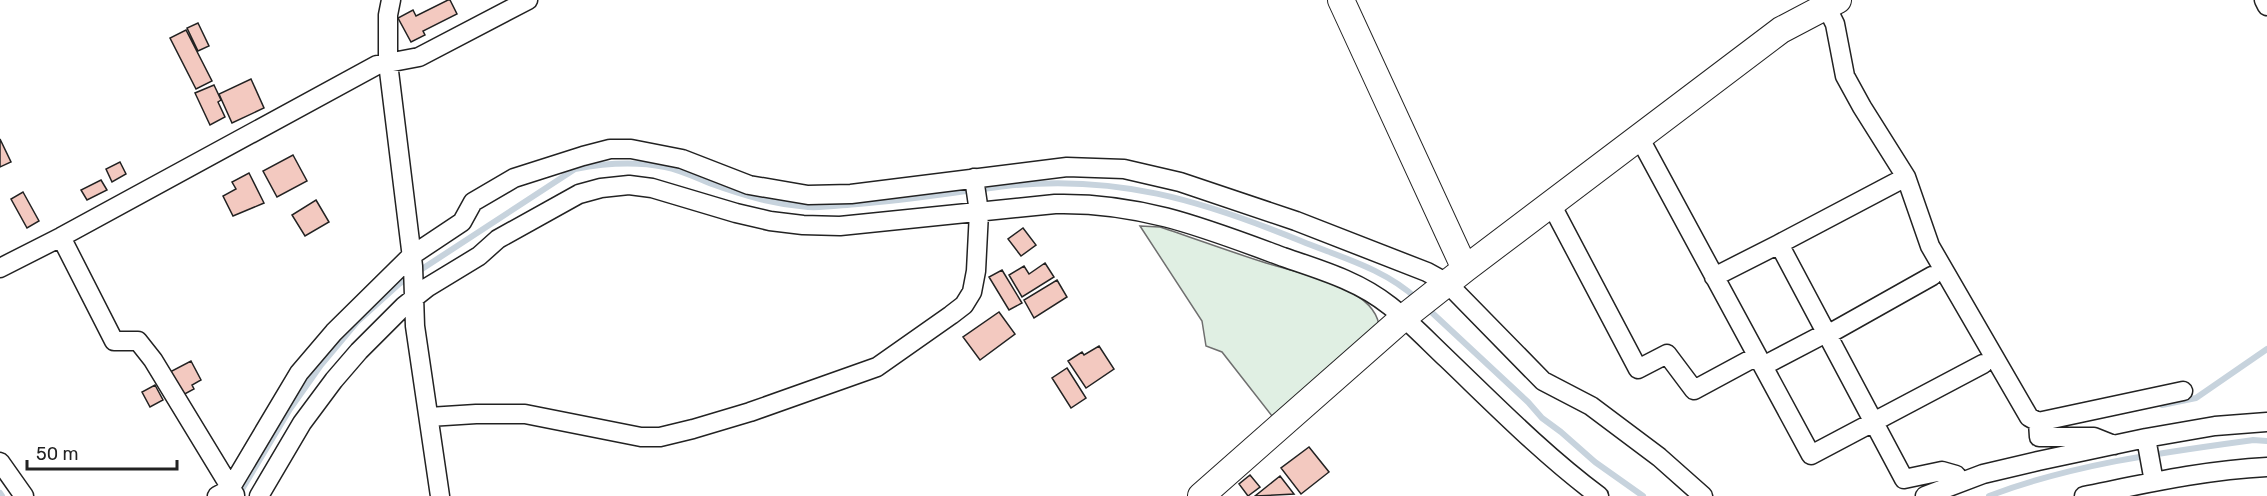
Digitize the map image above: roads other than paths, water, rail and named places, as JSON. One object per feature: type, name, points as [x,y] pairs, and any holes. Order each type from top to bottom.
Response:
[{"type":"street","points":[[392,0],[388,15],[388,63],[412,261],[415,326],[440,496]]},
{"type":"street","points":[[0,268],[377,65],[419,57],[528,0]]},
{"type":"street","points":[[1341,0],[1449,281],[1543,381],[1591,406],[1659,457],[1703,496]]},
{"type":"street","points":[[2264,0],[2267,6]]},
{"type":"street","points":[[1201,496],[1408,314],[1449,281],[1781,30],[1829,2],[1845,76],[1902,179],[1930,246],[2029,417],[2038,426],[2039,437],[2094,437],[2114,445]]},
{"type":"street","points":[[1639,137],[1811,455],[1983,364]]},
{"type":"street","points":[[61,237],[114,341],[138,341],[153,360],[229,493],[299,373],[334,332],[412,261],[462,222],[473,202],[514,178],[583,156],[610,150],[631,149],[682,159],[749,185],[808,195],[976,193],[1055,204],[1117,206],[1166,216],[1202,227],[1345,279],[1408,314],[1542,450],[1599,496]]},
{"type":"street","points":[[259,496],[302,423],[334,380],[414,293],[479,256],[498,239],[579,194],[601,188],[629,184],[652,188],[770,221],[840,226],[976,193],[1067,167],[1095,167],[1150,174],[1180,182],[1296,221],[1449,281]]},
{"type":"street","points":[[1714,277],[1902,179]]},
{"type":"street","points":[[429,417],[525,414],[641,437],[660,437],[750,412],[877,367],[964,305],[972,292],[975,271],[976,193]]},
{"type":"street","points":[[1551,204],[1638,369],[1667,354],[1694,390],[1827,334],[1932,276]]},
{"type":"street","points":[[1779,244],[1904,479],[1942,471],[1956,475],[1961,482]]},
{"type":"street","points":[[2038,426],[2183,391]]},
{"type":"street","points":[[1925,496],[1983,474],[2114,445],[2147,442],[2215,426],[2267,422]]},
{"type":"street","points":[[2147,442],[2153,476]]},
{"type":"street","points":[[0,462],[24,496]]},
{"type":"street","points":[[2084,496],[2153,476],[2267,467]]},
{"type":"waterway","points":[[238,496],[290,409],[321,365],[357,322],[399,284],[575,169],[586,167],[631,163],[654,165],[683,172],[748,196],[808,207],[827,207],[1046,183],[1121,187],[1192,202],[1264,226],[1377,272],[1417,299]]},
{"type":"waterway","points":[[1427,308],[1528,402],[1542,418],[1595,462],[1643,496]]},
{"type":"waterway","points":[[2162,405],[2196,398],[2267,349]]},
{"type":"waterway","points":[[1989,496],[2086,467],[2186,449],[2253,440],[2267,441]]}]
